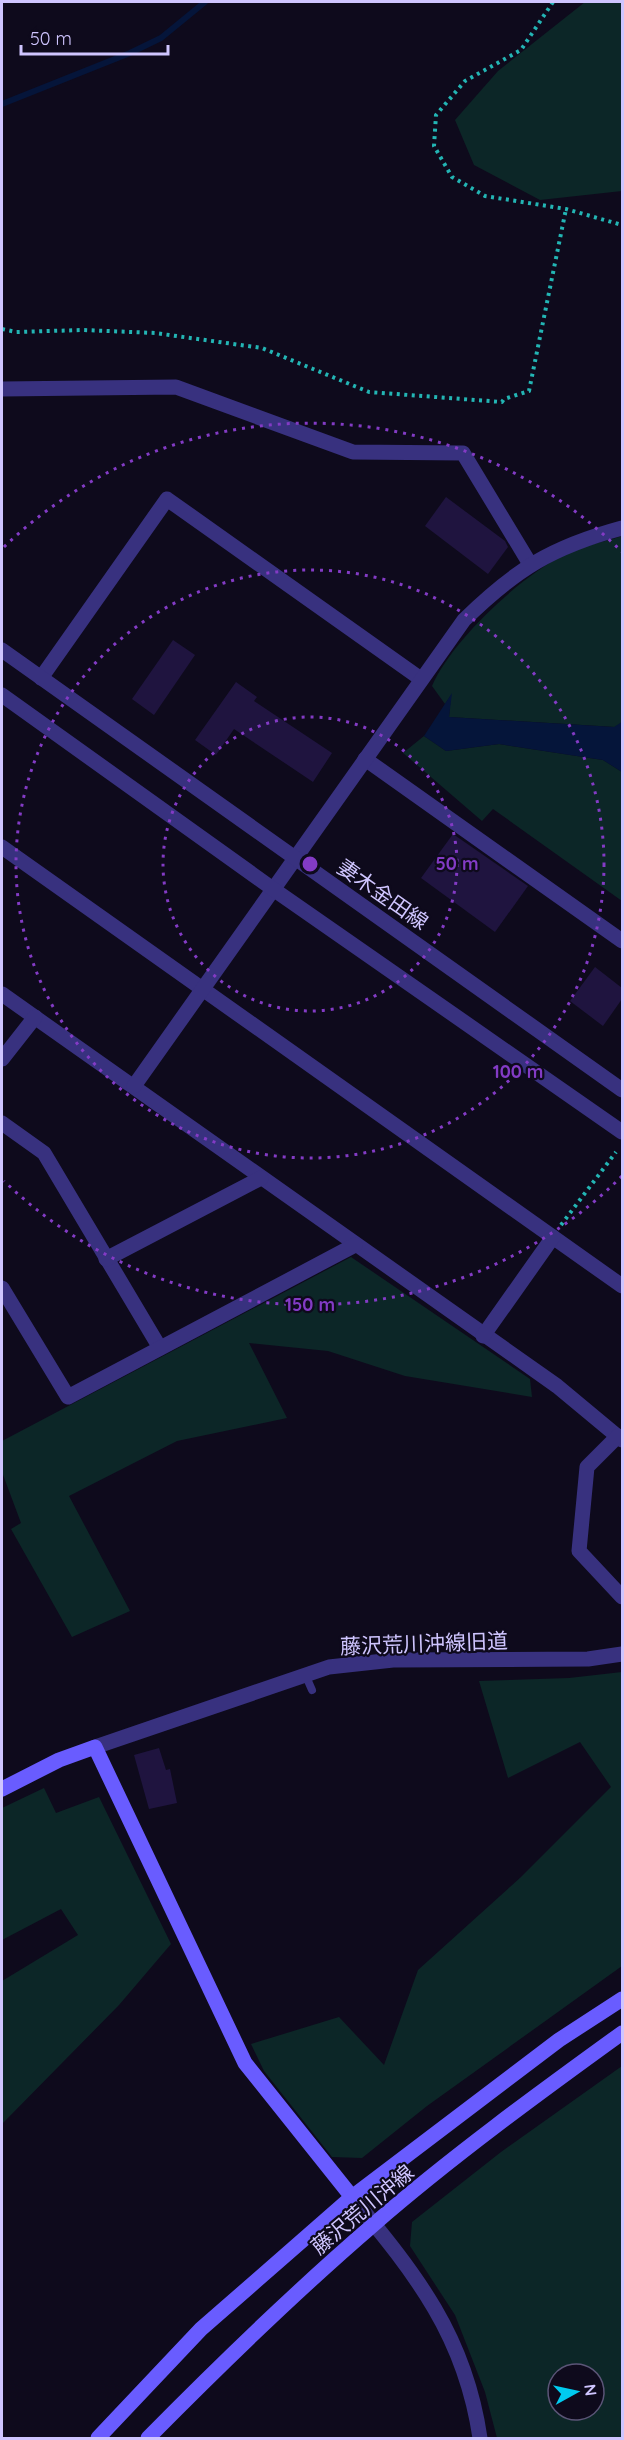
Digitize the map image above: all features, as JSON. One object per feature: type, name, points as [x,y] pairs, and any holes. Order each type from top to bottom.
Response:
[{"type":"main road","points":[[2,1788],[59,1760],[95,1747]]},
{"type":"main road","name":"藤沢荒川沖線","points":[[95,1747],[245,2062],[352,2197]]},
{"type":"main road","name":"藤沢荒川沖線","points":[[98,2439],[201,2329],[352,2197],[559,2040],[622,1999]]},
{"type":"main road","name":"藤沢荒川沖線","points":[[147,2439],[230,2354],[374,2224],[555,2081],[622,2033]]},
{"type":"street","points":[[2,389],[176,387],[353,452],[463,453],[530,564]]},
{"type":"street","points":[[41,678],[167,499],[421,679]]},
{"type":"street","points":[[134,1086],[464,620],[495,590],[530,564],[585,537],[622,528]]},
{"type":"street","name":"妻木金田線","points":[[2,650],[622,1090]]},
{"type":"street","points":[[2,695],[273,889],[622,1132]]},
{"type":"street","points":[[365,759],[622,940]]},
{"type":"street","points":[[2,847],[622,1287]]},
{"type":"street","points":[[2,994],[483,1336],[557,1386],[620,1438],[587,1467],[579,1551],[622,1597]]},
{"type":"street","points":[[2,1059],[35,1017]]},
{"type":"street","points":[[2,1123],[44,1153],[160,1348]]},
{"type":"street","points":[[106,1259],[261,1178]]},
{"type":"street","points":[[483,1336],[552,1237]]},
{"type":"street","points":[[2,1288],[68,1397],[356,1245]]},
{"type":"street","name":"藤沢荒川沖線旧道","points":[[95,1747],[330,1667],[393,1660],[588,1659],[622,1653]]},
{"type":"street","points":[[352,2197],[418,2281],[448,2331],[470,2383],[480,2439]]},
{"type":"lane","points":[[305,1674],[312,1690]]},
{"type":"path","points":[[554,2],[521,50],[465,81],[436,115],[434,146],[452,177],[485,196],[566,209],[622,225]]},
{"type":"path","points":[[2,329],[16,332],[83,330],[155,333],[262,348],[369,392],[502,402],[504,399],[529,391],[566,209]]},
{"type":"path","points":[[552,1237],[616,1152]]},
{"type":"green space","points":[[585,2],[622,2],[622,191],[540,200],[474,165],[455,120],[498,71]]},
{"type":"green space","points":[[622,536],[622,722],[615,727],[449,717],[451,695],[445,704],[432,686],[455,649],[489,611],[547,564],[572,551]]},
{"type":"green space","points":[[424,736],[446,751],[499,744],[603,760],[622,772],[622,901],[493,809],[482,821],[403,753]]},
{"type":"green space","points":[[351,1257],[530,1379],[532,1397],[405,1376],[328,1351],[249,1343],[287,1418],[177,1441],[69,1496],[130,1611],[72,1637],[11,1529],[21,1523],[2,1472],[2,1441]]},
{"type":"green space","points":[[622,1672],[622,1966],[427,2106],[362,2158],[332,2157],[264,2071],[251,2044],[339,2017],[384,2065],[418,1970],[521,1877],[611,1787],[580,1742],[508,1778],[479,1681],[569,1678]]},
{"type":"green space","points":[[44,1788],[56,1813],[99,1797],[171,1944],[119,2005],[2,2124],[2,1981],[78,1935],[61,1909],[2,1940],[2,1808]]},
{"type":"green space","points":[[622,2066],[622,2438],[497,2438],[485,2392],[455,2315],[410,2246],[412,2222],[501,2152]]},
{"type":"water","points":[[452,693],[449,717],[614,727],[622,722],[622,772],[603,760],[499,744],[446,751],[424,736]]},
{"type":"building","points":[[446,497],[505,541],[508,547],[488,574],[425,526]]},
{"type":"building","points":[[173,640],[195,655],[154,715],[132,699]]},
{"type":"building","points":[[236,682],[257,697],[254,701],[332,753],[313,782],[234,729],[216,755],[195,740]]},
{"type":"building","points":[[453,834],[528,886],[495,932],[421,878]]},
{"type":"building","points":[[595,967],[622,988],[622,999],[603,1026],[570,1001]]},
{"type":"building","points":[[159,1748],[166,1770],[170,1769],[177,1803],[149,1809],[134,1755]]},
{"type":"waterway","points":[[2,104],[130,53],[161,38],[205,2]]}]
